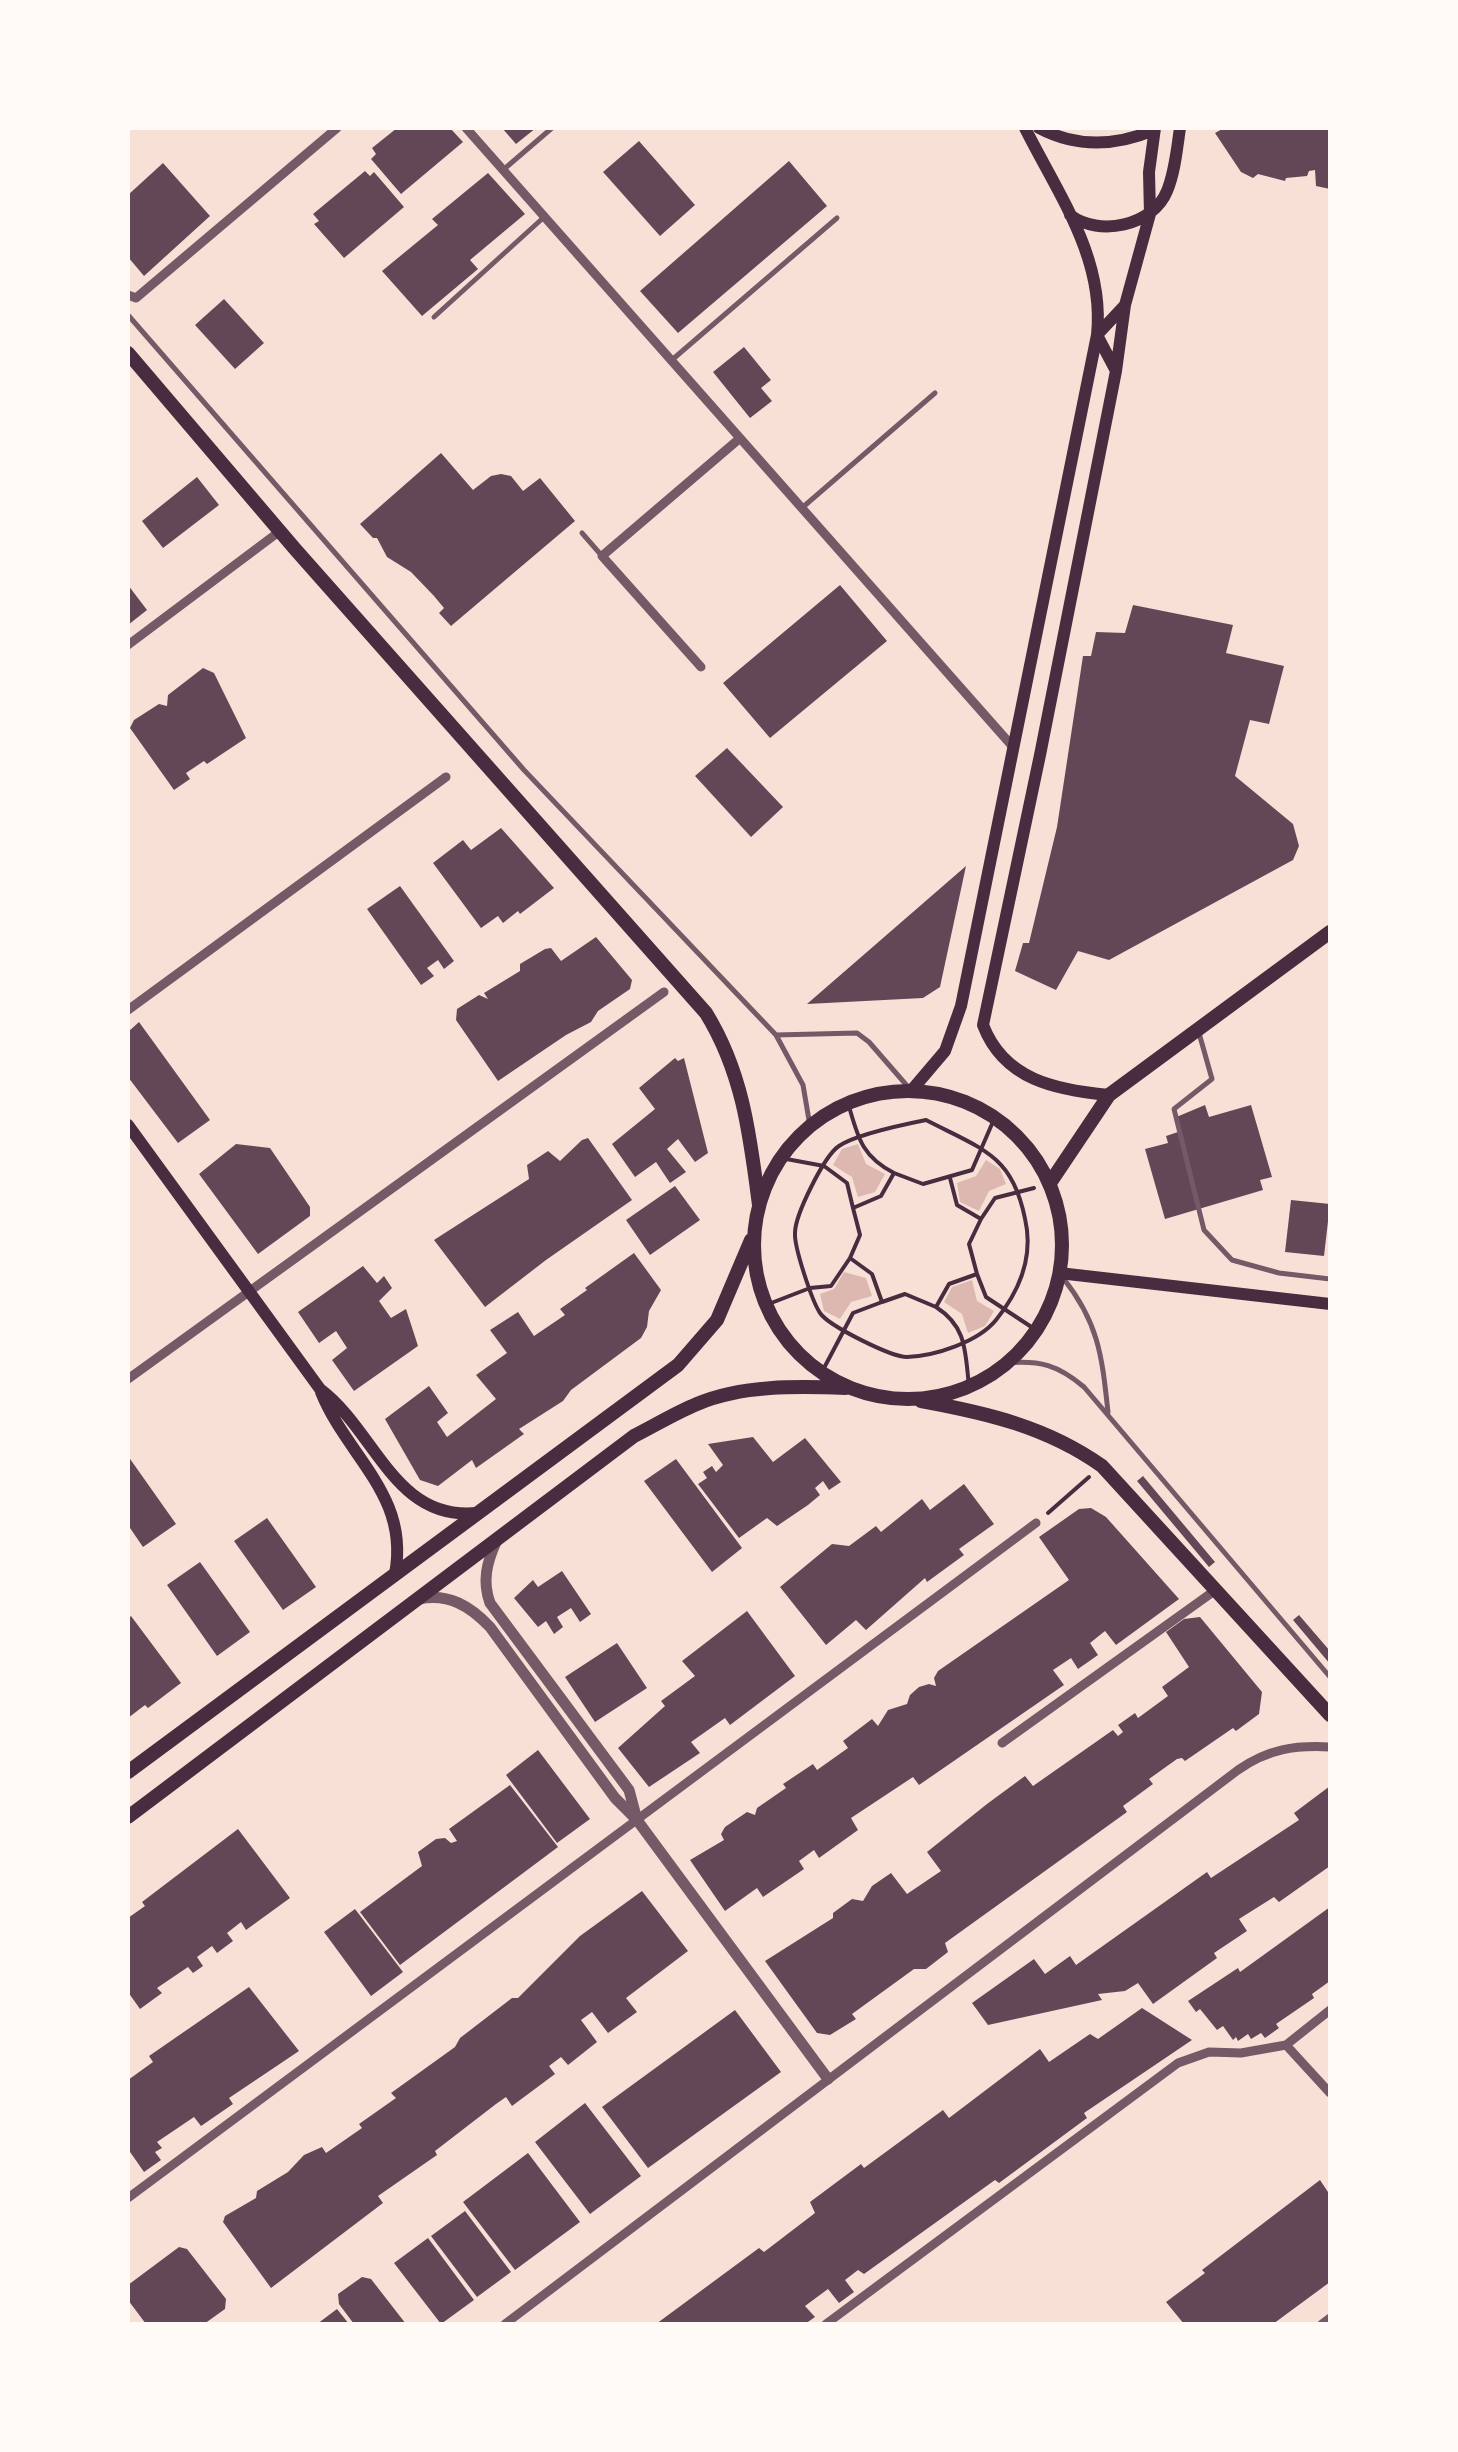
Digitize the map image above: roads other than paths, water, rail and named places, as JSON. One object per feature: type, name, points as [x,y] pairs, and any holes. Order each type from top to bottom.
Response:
[{"type":"main road","points":[[910,1091],[945,1050],[953,1034],[1099,310],[1087,248],[1025,128]]},
{"type":"main road","points":[[1038,128],[1072,140],[1101,143],[1127,142],[1155,129]]},
{"type":"main road","points":[[1068,213],[1076,220],[1101,227],[1150,214],[1168,190],[1180,128]]},
{"type":"main road","points":[[1109,1095],[1040,1084],[991,1045],[983,1025],[1116,371],[1125,305],[1150,214],[1149,172],[1155,129]]},
{"type":"main road","points":[[1149,172],[1161,176],[1173,171]]},
{"type":"main road","points":[[1096,335],[1125,305]]},
{"type":"main road","points":[[1096,335],[1116,371]]},
{"type":"main road","points":[[128,353],[280,532],[706,1013],[721,1038],[743,1094],[759,1205]]},
{"type":"main road","points":[[1050,1184],[1109,1095],[1330,932]]},
{"type":"main road","points":[[856,1389],[822,1372],[789,1343],[766,1305],[754,1256],[759,1205],[781,1158],[810,1126],[848,1103],[866,1096],[910,1091],[955,1098],[995,1117],[1028,1146],[1050,1184],[1062,1233],[1059,1273],[1036,1330],[1006,1363],[969,1386],[928,1397],[906,1398]]},
{"type":"main road","points":[[128,1125],[320,1389],[329,1412],[386,1499],[398,1540],[395,1574]]},
{"type":"main road","points":[[128,1772],[678,1365],[717,1320],[755,1230]]},
{"type":"main road","points":[[1059,1273],[1330,1304]]},
{"type":"main road","points":[[320,1389],[340,1404],[389,1471],[420,1501],[444,1514],[477,1514]]},
{"type":"main road","points":[[128,1817],[634,1436],[699,1402],[740,1392],[856,1389],[992,1415],[1070,1444],[1102,1466],[1330,1716]]},
{"type":"street","points":[[128,295],[136,298],[337,128]]},
{"type":"street","points":[[466,128],[1012,747]]},
{"type":"street","points":[[701,667],[602,556],[739,439]]},
{"type":"street","points":[[128,644],[280,532]]},
{"type":"street","points":[[128,1010],[446,777]]},
{"type":"street","points":[[128,1379],[664,992]]},
{"type":"street","points":[[128,2198],[1036,1523]]},
{"type":"street","points":[[497,1538],[486,1571],[490,1602],[629,1790],[637,1820]]},
{"type":"street","points":[[1002,1743],[1218,1589]]},
{"type":"street","points":[[415,1600],[434,1596],[451,1599],[482,1619],[615,1798],[637,1820],[828,2079]]},
{"type":"street","points":[[506,2324],[1257,1757],[1298,1746],[1330,1747]]},
{"type":"street","points":[[826,2324],[1178,2063],[1209,2052],[1241,2053],[1286,2045],[1330,2010]]},
{"type":"street","points":[[1286,2045],[1330,2092]]},
{"type":"street","points":[[1322,2324],[1330,2318]]},
{"type":"lane","points":[[503,170],[552,128]]},
{"type":"lane","points":[[434,317],[544,217]]},
{"type":"lane","points":[[670,361],[837,218]]},
{"type":"lane","points":[[128,315],[524,770],[776,1034],[803,1085],[810,1126]]},
{"type":"lane","points":[[801,509],[935,394]]},
{"type":"lane","points":[[582,533],[602,556]]},
{"type":"lane","points":[[1198,1028],[1212,1079],[1174,1109],[1204,1230],[1232,1260],[1330,1279]]},
{"type":"lane","points":[[776,1034],[857,1034],[869,1042],[910,1091]]},
{"type":"lane","points":[[1059,1273],[1093,1323],[1108,1415]]},
{"type":"lane","points":[[1006,1363],[1053,1364],[1084,1387],[1330,1677]]}]
